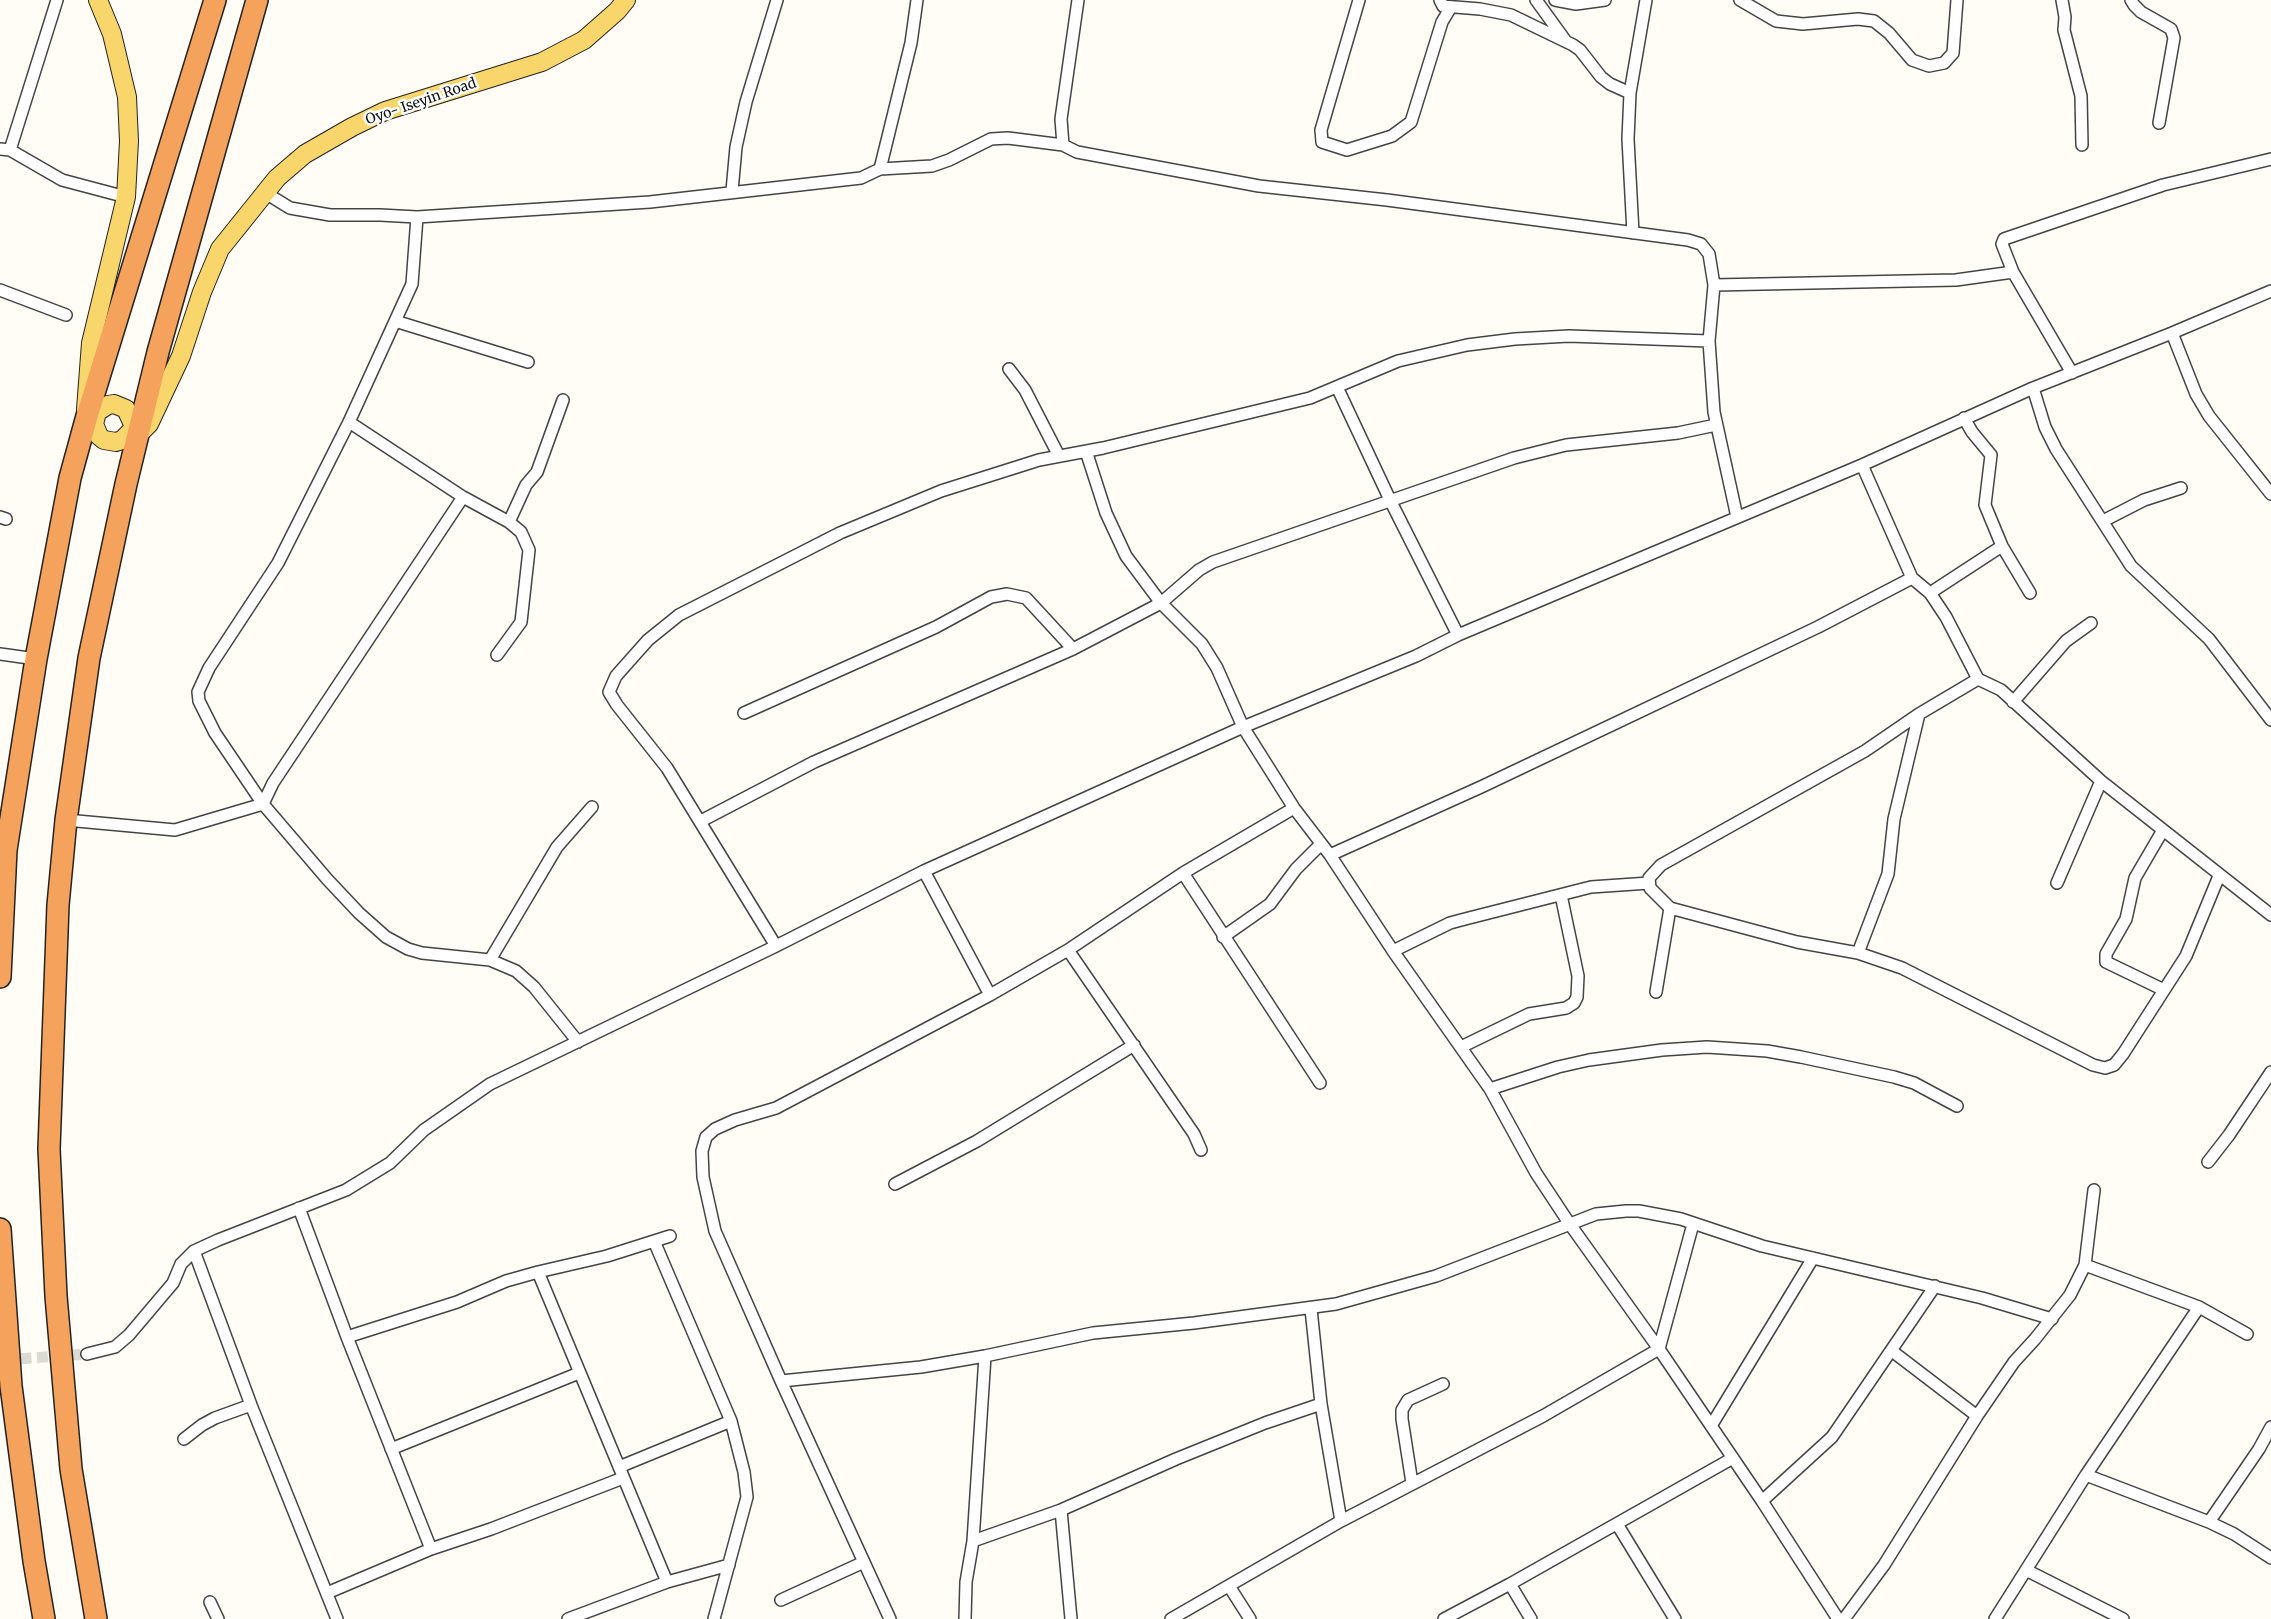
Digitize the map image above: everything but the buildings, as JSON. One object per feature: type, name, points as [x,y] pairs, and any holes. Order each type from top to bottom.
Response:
[{"type":"highway","points":[[0,977],[3,847],[70,478],[97,412],[215,0]]},
{"type":"highway","points":[[96,1619],[71,1469],[56,1296],[49,1149],[58,905],[66,820],[92,639],[138,417],[257,0]]},
{"type":"highway","points":[[0,1229],[11,1386],[34,1561],[44,1619]]},
{"type":"main road","points":[[97,412],[114,404],[138,417],[110,442],[99,436],[97,412],[88,368],[91,343],[126,197],[129,141],[127,97],[112,34],[98,0]]},
{"type":"main road","name":"Oyo- Iseyin Road","points":[[138,417],[181,356],[202,292],[220,249],[264,192],[305,154],[352,127],[385,111],[542,62],[584,40],[617,11],[626,0]]},
{"type":"street","points":[[57,0],[5,150],[62,180],[126,197]]},
{"type":"street","points":[[732,191],[736,147],[746,102],[777,0]]},
{"type":"street","points":[[880,169],[911,43],[917,0]]},
{"type":"street","points":[[1063,145],[1061,119],[1078,0]]},
{"type":"street","points":[[1359,0],[1321,130],[1322,142],[1347,150],[1392,136],[1411,122],[1442,22],[1451,7]]},
{"type":"street","points":[[1440,0],[1443,6],[1480,9],[1511,15],[1566,42],[1580,50],[1601,77],[1630,94]]},
{"type":"street","points":[[1536,0],[1566,42]]},
{"type":"street","points":[[1555,0],[1576,4],[1606,0]]},
{"type":"street","points":[[1633,233],[1628,139],[1630,94],[1646,0]]},
{"type":"street","points":[[1740,0],[1776,21],[1803,24],[1858,19],[1874,21],[1889,33],[1912,60],[1929,66],[1944,63],[1953,53],[1957,0]]},
{"type":"street","points":[[2062,0],[2065,17],[2064,30],[2081,96],[2082,145]]},
{"type":"street","points":[[2131,0],[2141,12],[2171,28],[2174,38],[2159,123]]},
{"type":"street","points":[[264,192],[290,208],[330,215],[380,214],[417,217],[650,202],[732,191],[861,178],[880,169],[932,166],[949,160],[991,139],[1008,138],[1063,145],[1077,152],[1259,186],[1387,200],[1688,240],[1701,244],[1709,254],[1714,285],[1709,341],[1716,425],[1737,516]]},
{"type":"street","points":[[2072,373],[2013,272],[2002,244],[2007,237],[2163,185],[2271,159]]},
{"type":"street","points":[[417,217],[412,284],[349,422],[278,563],[209,668],[198,692],[199,701],[215,734],[263,804],[327,879],[386,938],[408,949],[422,953],[490,960],[516,971],[528,982],[578,1042]]},
{"type":"street","points":[[1714,285],[1956,280],[2013,272]]},
{"type":"street","points":[[0,290],[66,315]]},
{"type":"street","points":[[87,1354],[115,1347],[129,1335],[163,1296],[173,1283],[181,1264],[194,1251],[346,1190],[390,1163],[424,1130],[490,1084],[776,946],[924,871],[1243,727],[1416,656],[1458,635],[1862,465],[2034,388],[2271,291]]},
{"type":"street","points":[[395,321],[528,362]]},
{"type":"street","points":[[2172,333],[2196,394],[2209,416],[2271,494]]},
{"type":"street","points":[[776,946],[667,768],[617,705],[609,692],[616,676],[648,640],[679,615],[840,533],[941,491],[1059,456],[1310,398],[1398,361],[1467,345],[1516,339],[1568,336],[1709,341]]},
{"type":"street","points":[[1009,369],[1025,390],[1059,456]]},
{"type":"street","points":[[1338,387],[1391,502],[1458,635]]},
{"type":"street","points":[[2034,388],[2045,427],[2056,449],[2131,566],[2209,639],[2271,720]]},
{"type":"street","points":[[509,522],[526,485],[537,472],[564,400]]},
{"type":"street","points":[[1964,418],[1972,432],[1991,455],[1985,506],[2002,546],[2030,593]]},
{"type":"street","points":[[349,422],[463,497],[509,522],[522,532],[530,550],[522,622],[497,655]]},
{"type":"street","points":[[701,821],[814,762],[1073,649],[1161,603],[1199,570],[1213,562],[1391,502],[1489,466],[1566,445],[1678,433],[1716,425]]},
{"type":"street","points":[[1086,451],[1106,513],[1126,556],[1161,603],[1202,644],[1218,668],[1243,727],[1294,808],[1330,855],[1393,951],[1490,1088],[1536,1173],[1733,1458],[1838,1619]]},
{"type":"street","points":[[1862,465],[1912,578],[1930,593],[1946,617],[1978,679],[2000,690],[2102,782],[2271,915]]},
{"type":"street","points":[[2102,521],[2150,498],[2181,488]]},
{"type":"street","points":[[66,820],[175,830],[263,804],[273,783],[463,497]]},
{"type":"street","points":[[1930,593],[2002,546]]},
{"type":"street","points":[[1330,855],[1481,787],[1818,627],[1912,578]]},
{"type":"street","points":[[744,712],[936,627],[991,597],[1006,594],[1026,598],[1073,649]]},
{"type":"street","points":[[2013,702],[2066,641],[2091,623]]},
{"type":"street","points":[[0,654],[36,659]]},
{"type":"street","points":[[1978,679],[1919,714],[1864,751],[1661,865],[1652,873],[1649,883],[1653,892],[1664,900],[1670,908],[1797,942],[1858,953],[1902,968],[2099,1068],[2105,1068],[2114,1065],[2186,956],[2220,876]]},
{"type":"street","points":[[1858,953],[1888,874],[1894,819],[1919,714]]},
{"type":"street","points":[[2057,882],[2102,782]]},
{"type":"street","points":[[490,960],[557,847],[592,807]]},
{"type":"street","points":[[890,1619],[715,1231],[703,1177],[702,1151],[706,1137],[715,1129],[735,1120],[776,1108],[990,995],[1068,950],[1183,873],[1294,808]]},
{"type":"street","points":[[2163,830],[2135,878],[2126,919],[2106,954],[2106,962],[2164,990]]},
{"type":"street","points":[[1223,937],[1270,904],[1296,869],[1321,844]]},
{"type":"street","points":[[924,871],[990,995]]},
{"type":"street","points":[[1183,873],[1320,1083]]},
{"type":"street","points":[[1393,951],[1450,923],[1591,887],[1649,883]]},
{"type":"street","points":[[1461,1047],[1529,1014],[1566,1008],[1574,1003],[1577,997],[1578,976],[1561,895]]},
{"type":"street","points":[[1656,992],[1670,908]]},
{"type":"street","points":[[1068,950],[1194,1134],[1201,1150]]},
{"type":"street","points":[[895,1184],[977,1141],[1134,1045]]},
{"type":"street","points":[[1490,1088],[1558,1066],[1589,1060],[1662,1050],[1707,1048],[1767,1051],[1801,1056],[1894,1077],[1914,1083],[1957,1106]]},
{"type":"street","points":[[2208,1162],[2229,1135],[2271,1072]]},
{"type":"street","points":[[1844,1619],[1884,1565],[1977,1416],[2014,1362],[2052,1319],[2070,1295],[2085,1265],[2094,1190]]},
{"type":"street","points":[[299,1208],[347,1337],[431,1549]]},
{"type":"street","points":[[781,1380],[921,1367],[985,1356],[1093,1333],[1311,1309],[1336,1304],[1436,1276],[1505,1251],[1569,1223],[1596,1214],[1639,1211],[1681,1219],[1762,1246],[1935,1286],[2052,1319]]},
{"type":"street","points":[[1171,1619],[1341,1521],[1543,1416],[1659,1349],[1693,1224]]},
{"type":"street","points":[[347,1337],[457,1302],[506,1281],[607,1256],[670,1236]]},
{"type":"street","points":[[654,1241],[732,1420],[744,1472],[747,1498],[714,1619]]},
{"type":"street","points":[[194,1251],[251,1405],[337,1619]]},
{"type":"street","points":[[1711,1426],[1813,1258]]},
{"type":"street","points":[[2085,1265],[2199,1307],[2247,1334]]},
{"type":"street","points":[[538,1272],[667,1582]]},
{"type":"street","points":[[1762,1501],[1832,1437],[1935,1286]]},
{"type":"street","points":[[1995,1619],[2086,1475],[2199,1307]]},
{"type":"street","points":[[1311,1309],[1321,1404],[1341,1521]]},
{"type":"street","points":[[1892,1351],[1977,1416]]},
{"type":"street","points":[[965,1619],[966,1582],[973,1541],[985,1356]]},
{"type":"street","points":[[391,1449],[579,1373]]},
{"type":"street","points":[[1412,1483],[1402,1410],[1408,1400],[1443,1384]]},
{"type":"street","points":[[973,1541],[1061,1510],[1176,1459],[1265,1423],[1321,1404]]},
{"type":"street","points":[[184,1439],[214,1418],[251,1405]]},
{"type":"street","points":[[327,1593],[431,1549],[491,1529],[621,1473],[732,1420]]},
{"type":"street","points":[[2209,1522],[2259,1449],[2271,1427]]},
{"type":"street","points":[[1444,1619],[1510,1584],[1733,1458]]},
{"type":"street","points":[[2086,1475],[2209,1522],[2234,1534],[2271,1558]]},
{"type":"street","points":[[1061,1510],[1071,1619]]},
{"type":"street","points":[[1617,1524],[1675,1619]]},
{"type":"street","points":[[781,1600],[864,1562]]},
{"type":"street","points":[[568,1619],[667,1582],[729,1565]]},
{"type":"street","points":[[2026,1570],[2123,1619]]},
{"type":"street","points":[[1510,1584],[1531,1619]]},
{"type":"street","points":[[1229,1586],[1250,1619]]},
{"type":"street","points":[[210,1602],[218,1619]]},
{"type":"tunnel","points":[[4,1360],[87,1354]]}]
